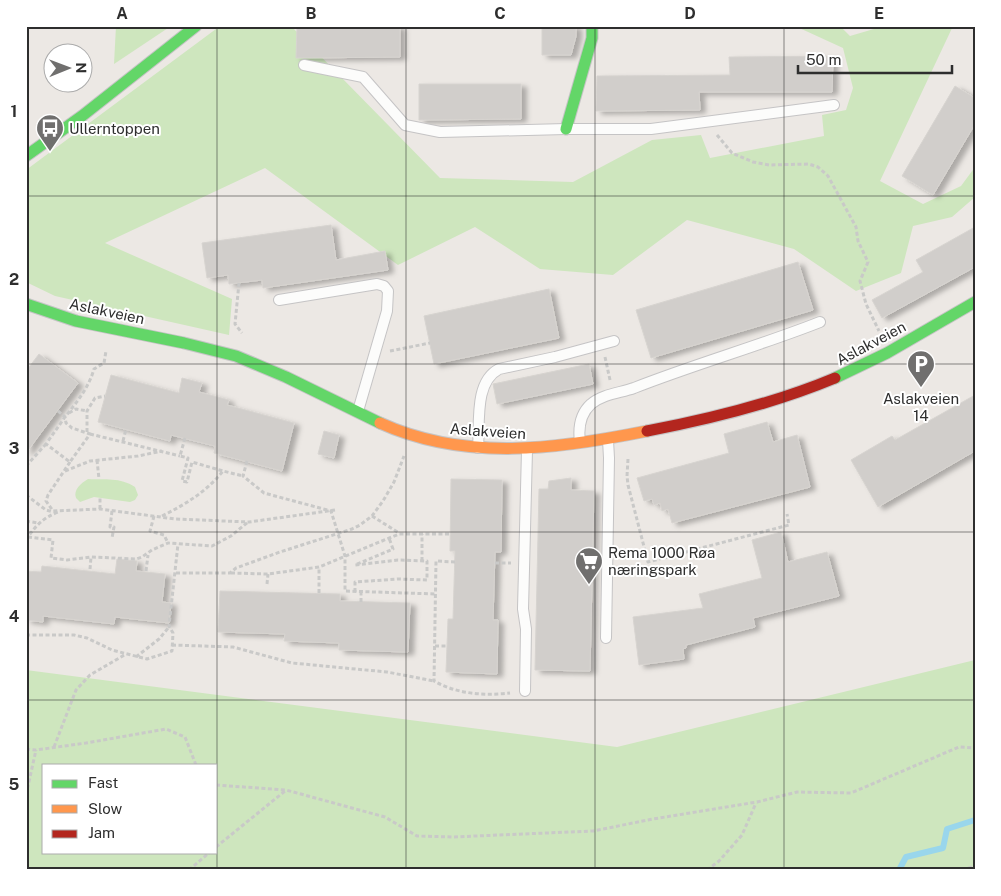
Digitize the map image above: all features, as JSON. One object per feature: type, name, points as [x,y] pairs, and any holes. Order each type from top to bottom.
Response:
[{"type":"street","points":[[26,156],[82,116],[196,26]]},
{"type":"street","points":[[566,129],[592,38],[592,26]]},
{"type":"street","name":"Aslakveien","points":[[26,304],[74,320],[195,345],[236,356],[267,368],[397,430],[433,441],[478,449],[527,450],[634,434],[726,414],[793,394],[834,378],[890,350],[975,302]]},
{"type":"lane","points":[[304,66],[363,77],[405,125],[440,132],[651,129],[834,105]]},
{"type":"lane","points":[[279,300],[377,284],[384,286],[388,291],[387,310],[358,412]]},
{"type":"lane","points":[[580,443],[578,429],[581,416],[591,404],[601,398],[626,391],[683,369],[781,337],[820,322]]},
{"type":"lane","points":[[478,449],[481,399],[486,381],[493,372],[614,341]]},
{"type":"lane","points":[[606,638],[608,438]]},
{"type":"lane","points":[[525,691],[526,629],[523,609],[527,450]]},
{"type":"path","points":[[708,122],[732,154],[753,162],[769,165],[809,164],[818,167],[828,176],[856,227],[858,241],[868,262],[860,281],[866,304],[872,320],[890,350]]},
{"type":"path","points":[[238,283],[235,324],[245,336]]},
{"type":"path","points":[[375,354],[430,342]]},
{"type":"path","points":[[26,466],[46,444],[90,383],[94,369],[104,363],[105,356]]},
{"type":"path","points":[[606,357],[611,381]]},
{"type":"path","points":[[59,512],[52,511],[46,501],[48,495],[89,433],[87,411],[95,398],[105,396]]},
{"type":"path","points":[[87,411],[76,409],[67,415],[66,424],[72,428],[89,433],[188,458],[182,481],[187,482],[192,462],[243,476],[264,493],[333,511]]},
{"type":"path","points":[[58,411],[67,415]]},
{"type":"path","points":[[123,441],[126,430]]},
{"type":"path","points":[[634,434],[628,460],[627,476],[648,562],[790,525],[786,514]]},
{"type":"path","points":[[180,456],[184,438]]},
{"type":"path","points":[[46,444],[70,462]]},
{"type":"path","points":[[230,573],[236,568],[360,525],[372,516],[384,501],[392,487],[406,450]]},
{"type":"path","points":[[64,471],[73,466],[97,460],[138,456],[162,451]]},
{"type":"path","points":[[97,460],[99,480]]},
{"type":"path","points":[[243,476],[247,462]]},
{"type":"path","points":[[161,517],[202,493],[213,484],[223,471]]},
{"type":"path","points":[[26,495],[48,512],[100,510],[209,521],[249,522],[333,511]]},
{"type":"path","points":[[100,498],[100,510]]},
{"type":"path","points":[[112,511],[110,527],[114,527],[112,538]]},
{"type":"path","points":[[333,511],[345,556],[345,591],[436,594]]},
{"type":"path","points":[[59,512],[38,523],[27,539],[53,540],[51,558],[67,560],[91,557],[136,559],[168,543],[212,546],[231,536],[249,522]]},
{"type":"path","points":[[154,516],[150,531],[164,535],[168,543]]},
{"type":"path","points":[[372,516],[399,534]]},
{"type":"path","points":[[26,521],[38,523]]},
{"type":"path","points":[[176,573],[268,574],[319,567],[399,534],[450,534]]},
{"type":"path","points":[[422,534],[422,561]]},
{"type":"path","points":[[389,538],[392,549],[355,565],[398,560],[455,562]]},
{"type":"path","points":[[136,657],[159,639],[169,626],[178,544]]},
{"type":"path","points":[[146,571],[148,554]]},
{"type":"path","points":[[90,569],[91,557]]},
{"type":"path","points":[[355,592],[355,582],[398,578],[426,580],[427,561]]},
{"type":"path","points":[[434,681],[436,561]]},
{"type":"path","points":[[495,563],[506,563]]},
{"type":"path","points":[[319,567],[319,593]]},
{"type":"path","points":[[267,584],[268,574]]},
{"type":"path","points":[[361,602],[362,592]]},
{"type":"path","points":[[26,635],[74,635],[87,638],[112,650],[147,659],[172,651],[173,633],[169,626]]},
{"type":"path","points":[[172,645],[233,646],[292,663],[387,672],[434,681],[447,689],[489,695],[525,691]]},
{"type":"path","points":[[434,646],[447,646]]},
{"type":"path","points":[[54,747],[76,690],[90,675],[126,654]]},
{"type":"path","points":[[26,749],[36,750],[166,730],[185,737],[196,764]]},
{"type":"path","points":[[218,785],[286,790],[385,817],[417,836],[453,838],[593,831],[757,802],[796,792],[850,793],[959,747],[975,748]]},
{"type":"path","points":[[26,794],[36,750]]},
{"type":"path","points":[[218,845],[286,790]]},
{"type":"path","points":[[707,870],[720,861],[742,835],[757,802]]},
{"type":"path","points":[[188,870],[208,854]]},
{"type":"path","points":[[962,870],[975,866]]},
{"type":"green space","points":[[116,26],[171,26],[114,64]]},
{"type":"green space","points":[[220,26],[291,26],[440,178],[573,182],[652,140],[701,135],[710,158],[824,136],[822,115],[846,110],[853,88],[843,48],[795,26],[840,26],[850,36],[884,26],[953,26],[880,181],[923,204],[961,186],[975,167],[975,197],[952,217],[913,226],[901,273],[856,291],[794,249],[687,220],[613,275],[540,269],[475,227],[398,265],[265,168],[105,243],[232,299],[229,335],[55,296],[26,282],[26,170]]},
{"type":"green space","points":[[88,479],[124,482],[135,487],[138,495],[135,500],[130,502],[94,497],[80,502],[76,498],[76,492],[80,485]]},
{"type":"green space","points":[[975,660],[975,870],[26,870],[26,670],[617,747]]},
{"type":"building","points":[[297,26],[400,26],[400,57],[296,58]]},
{"type":"building","points":[[542,26],[576,26],[576,36],[571,55],[542,55]]},
{"type":"building","points":[[833,56],[832,92],[699,92],[700,110],[596,111],[597,76],[730,75],[729,57]]},
{"type":"building","points":[[419,84],[521,84],[521,119],[419,120]]},
{"type":"building","points":[[955,86],[975,98],[975,124],[933,195],[902,176]]},
{"type":"building","points":[[331,225],[336,260],[385,251],[388,270],[263,288],[262,280],[229,284],[228,275],[207,278],[202,243]]},
{"type":"building","points":[[975,227],[975,267],[882,318],[872,300],[923,272],[916,260]]},
{"type":"building","points":[[798,262],[813,310],[651,358],[636,310]]},
{"type":"building","points":[[549,289],[559,338],[434,364],[424,316]]},
{"type":"building","points":[[39,354],[78,383],[26,453],[26,371]]},
{"type":"building","points":[[589,364],[593,384],[497,404],[493,384]]},
{"type":"building","points":[[111,375],[179,393],[182,378],[202,383],[199,392],[229,400],[227,405],[294,423],[282,471],[214,453],[215,446],[171,435],[170,441],[98,422]]},
{"type":"building","points":[[975,395],[975,451],[878,507],[851,460],[892,436],[895,440]]},
{"type":"building","points":[[767,422],[773,442],[797,435],[810,487],[672,523],[668,509],[662,511],[660,503],[654,505],[652,499],[644,501],[637,478],[729,453],[724,434]]},
{"type":"building","points":[[324,431],[339,435],[334,458],[318,454]]},
{"type":"building","points":[[571,478],[571,490],[594,491],[590,671],[535,670],[539,489],[548,489],[549,481]]},
{"type":"building","points":[[451,479],[502,480],[501,552],[495,552],[493,620],[498,620],[497,674],[446,672],[448,619],[453,619],[455,551],[450,551]]},
{"type":"building","points":[[781,532],[788,562],[827,552],[839,596],[753,618],[755,627],[686,645],[686,648],[683,649],[684,659],[639,665],[633,617],[703,608],[699,594],[762,578],[752,540]]},
{"type":"building","points":[[117,559],[137,561],[136,571],[165,574],[162,602],[171,603],[169,623],[115,617],[114,624],[43,616],[43,622],[26,620],[26,571],[41,572],[42,566],[115,574]]},
{"type":"building","points":[[220,591],[340,594],[340,601],[410,603],[408,652],[339,650],[339,643],[284,641],[285,634],[218,632]]},
{"type":"waterway","points":[[899,870],[906,857],[943,848],[947,829],[975,820]]},
{"type":"traffic: fast","points":[[26,156],[82,116],[196,26]]},
{"type":"traffic: fast","points":[[566,129],[592,38],[592,26]]},
{"type":"traffic: fast","points":[[835,378],[887,353],[975,302]]},
{"type":"traffic: fast","points":[[26,304],[76,321],[184,343],[236,356],[286,377],[380,423]]},
{"type":"traffic: slow","points":[[380,423],[413,435],[445,443],[512,448],[580,443],[647,431]]},
{"type":"traffic: jam","points":[[647,431],[742,409],[789,395],[835,378]]},
{"type":"place","name":"Ullerntoppen","points":[[50,152]]},
{"type":"place","name":"Aslakveien 14","points":[[921,388]]},
{"type":"place","name":"Rema 1000 Røa næringspark","points":[[589,585]]}]
